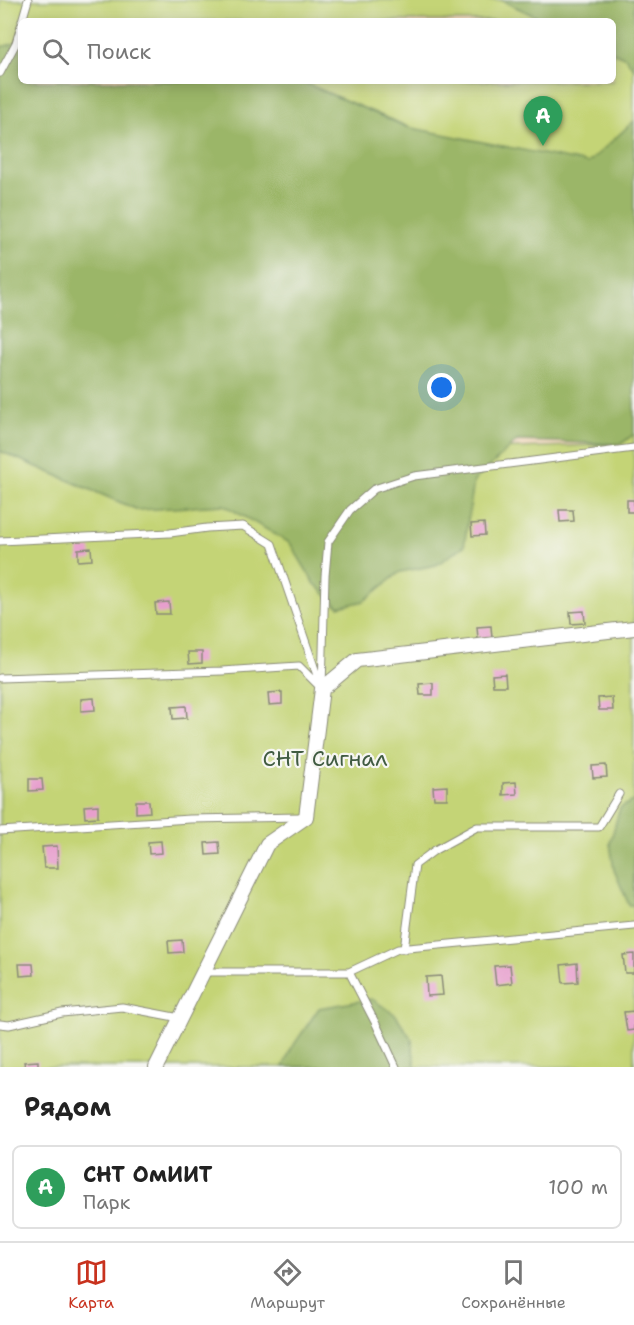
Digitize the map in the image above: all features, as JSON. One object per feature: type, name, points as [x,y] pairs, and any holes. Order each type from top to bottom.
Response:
[{"type":"street","points":[[156,1067],[267,844],[306,817],[322,689],[357,660],[634,628]]},
{"type":"lane","points":[[23,18],[28,0]]},
{"type":"lane","points":[[0,73],[18,36]]},
{"type":"lane","points":[[322,689],[328,542],[350,510],[374,489],[414,476],[634,448]]},
{"type":"lane","points":[[0,541],[170,533],[243,526],[272,544],[322,689]]},
{"type":"lane","points":[[0,678],[222,671],[299,666],[322,689]]},
{"type":"lane","points":[[404,949],[415,865],[435,850],[477,827],[599,827],[619,794]]},
{"type":"lane","points":[[0,831],[190,819],[306,817]]},
{"type":"lane","points":[[203,972],[349,972],[404,949],[634,926]]},
{"type":"lane","points":[[349,972],[396,1067]]},
{"type":"lane","points":[[0,1024],[9,1025],[62,1012],[122,1007],[180,1018]]},
{"type":"green space","points":[[0,0],[501,0],[540,18],[18,18],[18,54],[0,61]]},
{"type":"green space","points":[[501,0],[634,0],[634,69],[626,58],[616,53],[616,18],[540,18]]},
{"type":"green space","points":[[18,43],[18,84],[307,84],[407,127],[588,163],[634,121],[634,434],[621,444],[517,441],[474,481],[464,546],[436,565],[400,572],[364,601],[339,607],[314,583],[290,543],[224,505],[138,510],[0,451],[0,47]]},
{"type":"green space","points":[[616,53],[634,61],[634,164],[595,206],[307,84],[616,84]]},
{"type":"green space","name":"СНТ Сигнал","points":[[634,434],[634,1067],[0,1067],[0,451],[138,510],[468,450],[621,444]]},
{"type":"green space","points":[[634,800],[634,905],[629,905],[614,870],[610,843],[620,808]]},
{"type":"green space","points":[[372,999],[396,1015],[412,1040],[415,1067],[283,1067],[291,1049],[319,1008]]},
{"type":"building","points":[[627,500],[634,500],[634,512],[627,512]]},
{"type":"building","points":[[559,510],[573,510],[574,521],[560,522]]},
{"type":"building","points":[[484,523],[485,535],[472,536],[471,524]]},
{"type":"building","points":[[91,548],[92,560],[78,561],[78,549]]},
{"type":"building","points":[[169,602],[170,614],[156,614],[155,603]]},
{"type":"building","points":[[584,611],[585,623],[571,624],[570,612]]},
{"type":"building","points":[[491,626],[492,638],[478,639],[477,627]]},
{"type":"building","points":[[188,652],[202,652],[202,663],[189,664]]},
{"type":"building","points":[[505,674],[506,686],[493,686],[492,675]]},
{"type":"building","points":[[433,683],[433,695],[420,695],[419,684]]},
{"type":"building","points":[[282,692],[282,704],[269,705],[268,693]]},
{"type":"building","points":[[612,697],[613,710],[599,710],[598,698]]},
{"type":"building","points":[[94,698],[95,710],[81,711],[81,699]]},
{"type":"building","points":[[186,706],[187,718],[173,719],[172,707]]},
{"type":"building","points":[[606,765],[607,777],[593,778],[592,766]]},
{"type":"building","points":[[29,779],[42,779],[43,790],[29,791]]},
{"type":"building","points":[[516,782],[517,794],[503,795],[503,783]]},
{"type":"building","points":[[447,786],[447,799],[434,799],[433,787]]},
{"type":"building","points":[[136,801],[149,801],[150,812],[136,813]]},
{"type":"building","points":[[98,805],[98,817],[85,818],[84,806]]},
{"type":"building","points":[[161,841],[162,853],[149,854],[148,842]]},
{"type":"building","points":[[219,842],[220,854],[206,855],[205,843]]},
{"type":"building","points":[[57,846],[58,868],[44,868],[42,847]]},
{"type":"building","points":[[182,940],[183,952],[169,953],[168,941]]},
{"type":"building","points":[[634,954],[634,973],[625,973],[623,955]]},
{"type":"building","points":[[577,963],[578,982],[563,983],[561,965]]},
{"type":"building","points":[[19,964],[33,964],[34,975],[20,976]]},
{"type":"building","points":[[510,965],[512,983],[496,985],[494,966]]},
{"type":"building","points":[[441,976],[443,995],[427,996],[426,977]]},
{"type":"building","points":[[634,1011],[634,1030],[627,1031],[624,1012]]},
{"type":"building","points":[[38,1061],[38,1067],[25,1067],[24,1062]]},
{"type":"place","name":"СНТ ОмИИТ","points":[[543,146]]}]
